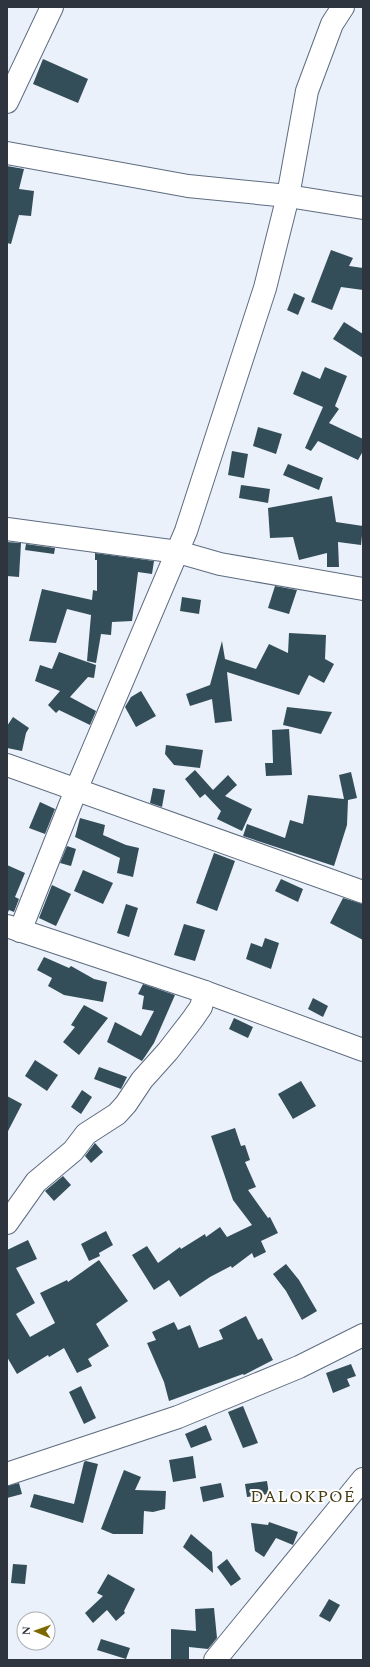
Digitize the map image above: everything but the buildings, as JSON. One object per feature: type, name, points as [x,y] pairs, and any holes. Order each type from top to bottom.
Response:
[{"type":"street","points":[[7,68],[35,7]]},
{"type":"street","points":[[7,102],[52,7]]},
{"type":"street","points":[[343,7],[329,30],[307,91],[288,196],[265,288],[178,552],[76,790],[14,928],[205,992],[363,1050]]},
{"type":"street","points":[[7,153],[188,186],[288,196],[363,208]]},
{"type":"street","points":[[7,529],[178,552],[220,564],[363,589]]},
{"type":"street","points":[[7,765],[363,892]]},
{"type":"street","points":[[7,1223],[36,1182],[73,1150],[86,1134],[117,1114],[126,1104],[142,1080],[192,1020],[201,1007],[205,992]]},
{"type":"street","points":[[7,1474],[178,1417],[299,1367],[363,1335]]},
{"type":"street","points":[[215,1660],[363,1479]]},
{"type":"district","name":"DALOKPOÉ","points":[[303,1496]]}]
